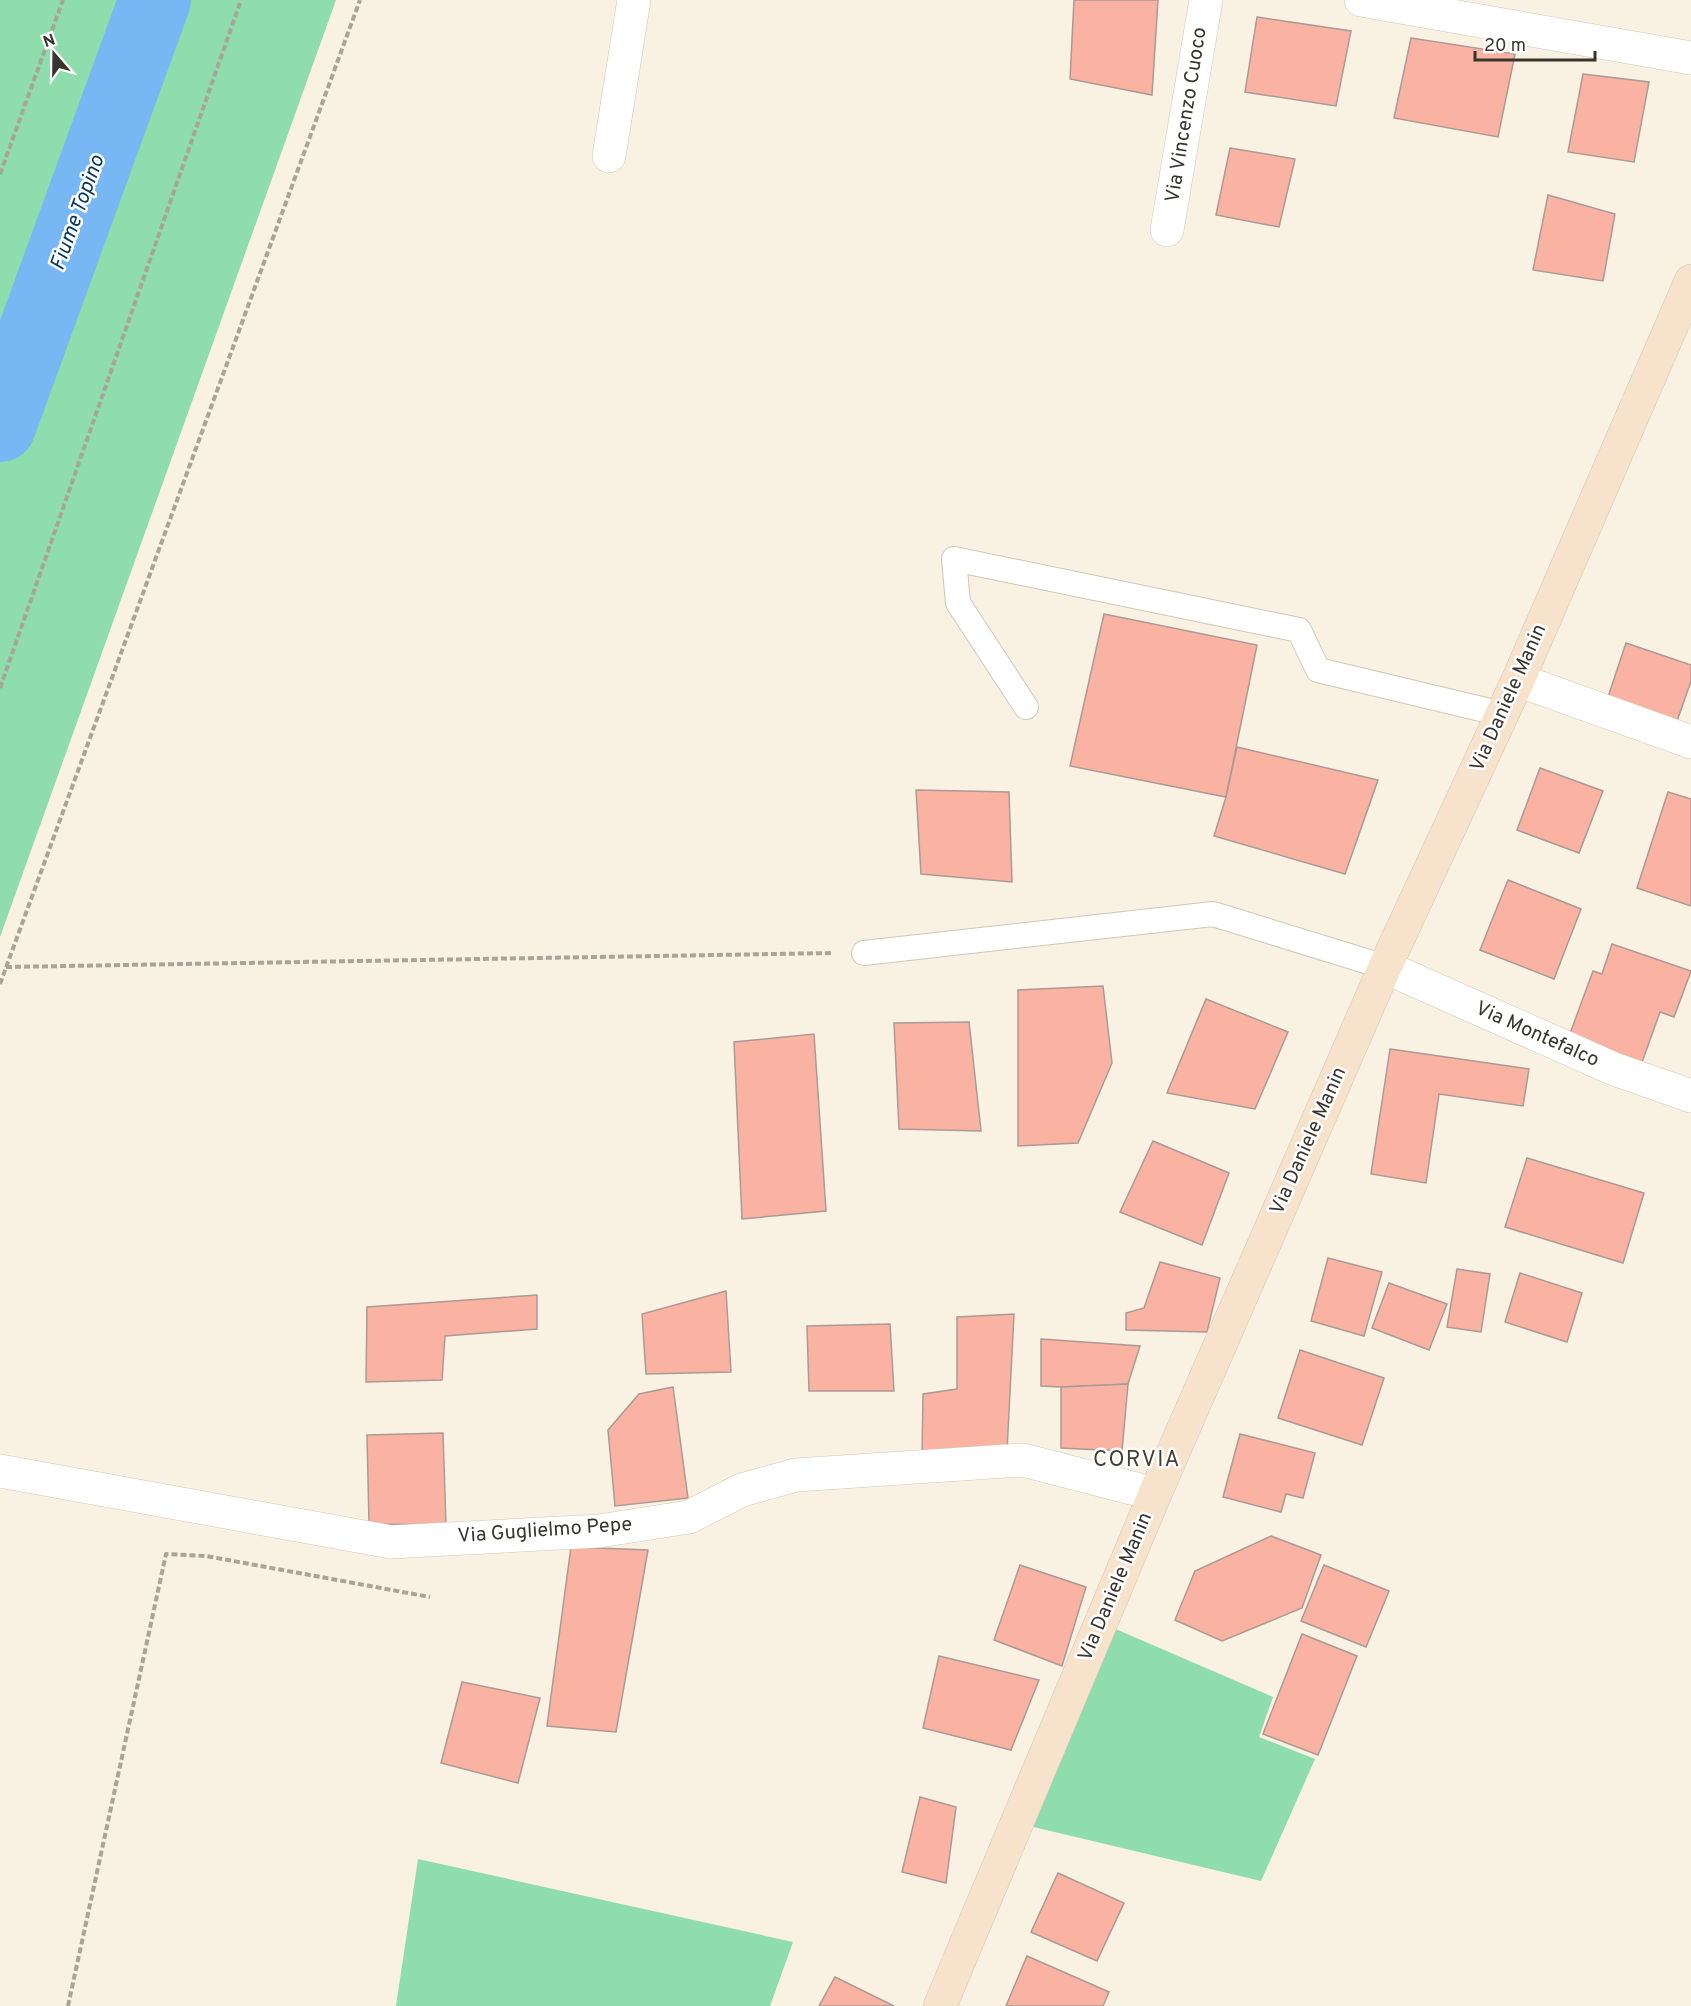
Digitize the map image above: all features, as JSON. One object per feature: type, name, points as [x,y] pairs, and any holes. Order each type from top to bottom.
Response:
[{"type":"street","points":[[609,156],[634,0]]},
{"type":"street","name":"Via Vincenzo Cuoco","points":[[1167,230],[1206,0]]},
{"type":"street","points":[[1361,0],[1691,58]]},
{"type":"street","name":"Via Daniele Manin","points":[[940,2006],[1155,1494],[1385,967],[1518,680],[1691,281]]},
{"type":"street","points":[[1518,680],[1691,742]]},
{"type":"street","name":"Via Montefalco","points":[[1385,967],[1614,1069],[1691,1096]]},
{"type":"street","name":"Via Guglielmo Pepe","points":[[0,1471],[391,1542],[599,1531],[689,1517],[742,1490],[796,1475],[1023,1460],[1155,1494]]},
{"type":"lane","points":[[1026,706],[958,603],[954,559],[1299,630],[1318,670],[1502,714]]},
{"type":"lane","points":[[864,953],[1213,914],[1385,967]]},
{"type":"path","points":[[0,174],[63,0]]},
{"type":"path","points":[[0,688],[241,0]]},
{"type":"path","points":[[0,984],[360,0]]},
{"type":"path","points":[[6,967],[864,953]]},
{"type":"path","points":[[68,2006],[166,1554],[206,1556],[430,1597]]},
{"type":"green space","points":[[0,0],[336,0],[0,937]]},
{"type":"green space","points":[[1104,1624],[1273,1697],[1259,1737],[1315,1759],[1261,1881],[1021,1824]]},
{"type":"green space","points":[[418,1859],[793,1942],[770,2006],[396,2006]]},
{"type":"building","points":[[1074,0],[1158,0],[1152,95],[1070,79]]},
{"type":"building","points":[[1257,17],[1351,31],[1336,106],[1245,92]]},
{"type":"building","points":[[1411,38],[1515,54],[1498,137],[1394,118]]},
{"type":"building","points":[[1583,74],[1649,82],[1634,162],[1568,152]]},
{"type":"building","points":[[1230,148],[1295,159],[1279,227],[1216,215]]},
{"type":"building","points":[[1548,195],[1615,214],[1603,281],[1533,270]]},
{"type":"building","points":[[1104,614],[1257,645],[1226,797],[1070,766]]},
{"type":"building","points":[[1626,643],[1691,665],[1691,681],[1676,724],[1607,700]]},
{"type":"building","points":[[1237,747],[1378,780],[1345,874],[1214,836],[1226,797]]},
{"type":"building","points":[[1540,768],[1603,791],[1579,853],[1517,830]]},
{"type":"building","points":[[916,790],[1009,792],[1012,882],[921,874]]},
{"type":"building","points":[[1668,792],[1691,799],[1691,906],[1637,888]]},
{"type":"building","points":[[1508,880],[1581,909],[1554,979],[1480,950]]},
{"type":"building","points":[[1612,944],[1691,971],[1674,1017],[1660,1012],[1641,1065],[1568,1039],[1593,971],[1602,974]]},
{"type":"building","points":[[1103,986],[1112,1063],[1078,1143],[1018,1146],[1018,990]]},
{"type":"building","points":[[1206,999],[1288,1032],[1255,1109],[1167,1093]]},
{"type":"building","points":[[969,1022],[981,1131],[899,1129],[894,1023]]},
{"type":"building","points":[[814,1034],[826,1211],[742,1219],[734,1042]]},
{"type":"building","points":[[1390,1049],[1529,1069],[1523,1106],[1439,1094],[1426,1183],[1371,1174]]},
{"type":"building","points":[[1153,1141],[1229,1173],[1202,1245],[1120,1212]]},
{"type":"building","points":[[1527,1158],[1644,1193],[1623,1263],[1505,1227]]},
{"type":"building","points":[[1328,1258],[1382,1272],[1364,1336],[1311,1321]]},
{"type":"building","points":[[1160,1262],[1220,1278],[1207,1332],[1126,1330],[1126,1313],[1144,1308]]},
{"type":"building","points":[[1457,1269],[1490,1274],[1481,1332],[1447,1327]]},
{"type":"building","points":[[1520,1273],[1582,1293],[1567,1342],[1505,1322]]},
{"type":"building","points":[[1389,1283],[1447,1304],[1429,1350],[1372,1328]]},
{"type":"building","points":[[726,1291],[731,1372],[646,1374],[642,1314]]},
{"type":"building","points":[[537,1295],[537,1329],[445,1336],[442,1380],[366,1382],[367,1307]]},
{"type":"building","points":[[1014,1314],[1007,1451],[922,1453],[923,1394],[957,1389],[957,1317]]},
{"type":"building","points":[[890,1324],[894,1391],[809,1391],[807,1326]]},
{"type":"building","points":[[1041,1339],[1140,1346],[1128,1384],[1041,1386]]},
{"type":"building","points":[[1300,1350],[1384,1378],[1362,1445],[1278,1418]]},
{"type":"building","points":[[1128,1384],[1122,1451],[1061,1448],[1061,1387]]},
{"type":"building","points":[[673,1387],[688,1498],[615,1506],[608,1430],[639,1394]]},
{"type":"building","points":[[443,1433],[446,1525],[369,1524],[367,1435]]},
{"type":"building","points":[[1240,1434],[1315,1453],[1303,1498],[1286,1494],[1281,1512],[1223,1497]]},
{"type":"building","points":[[1271,1536],[1321,1555],[1302,1608],[1222,1641],[1175,1620],[1195,1571]]},
{"type":"building","points":[[571,1547],[648,1550],[616,1732],[547,1726]]},
{"type":"building","points":[[1020,1565],[1086,1587],[1062,1666],[994,1640]]},
{"type":"building","points":[[1324,1565],[1389,1591],[1366,1647],[1301,1621]]},
{"type":"building","points":[[1302,1634],[1357,1656],[1318,1755],[1263,1734]]},
{"type":"building","points":[[939,1656],[1039,1680],[1011,1750],[923,1728]]},
{"type":"building","points":[[462,1682],[540,1698],[518,1783],[441,1763]]},
{"type":"building","points":[[920,1797],[956,1807],[946,1883],[902,1872]]},
{"type":"building","points":[[1058,1873],[1124,1903],[1097,1961],[1031,1932]]},
{"type":"building","points":[[1027,1956],[1109,1992],[1103,2006],[1006,2006]]},
{"type":"building","points":[[835,1977],[894,2006],[819,2006]]},
{"type":"waterway","name":"Fiume Topino","points":[[0,426],[155,0]]},
{"type":"district","name":"CORVIA","points":[[1137,1460]]}]
